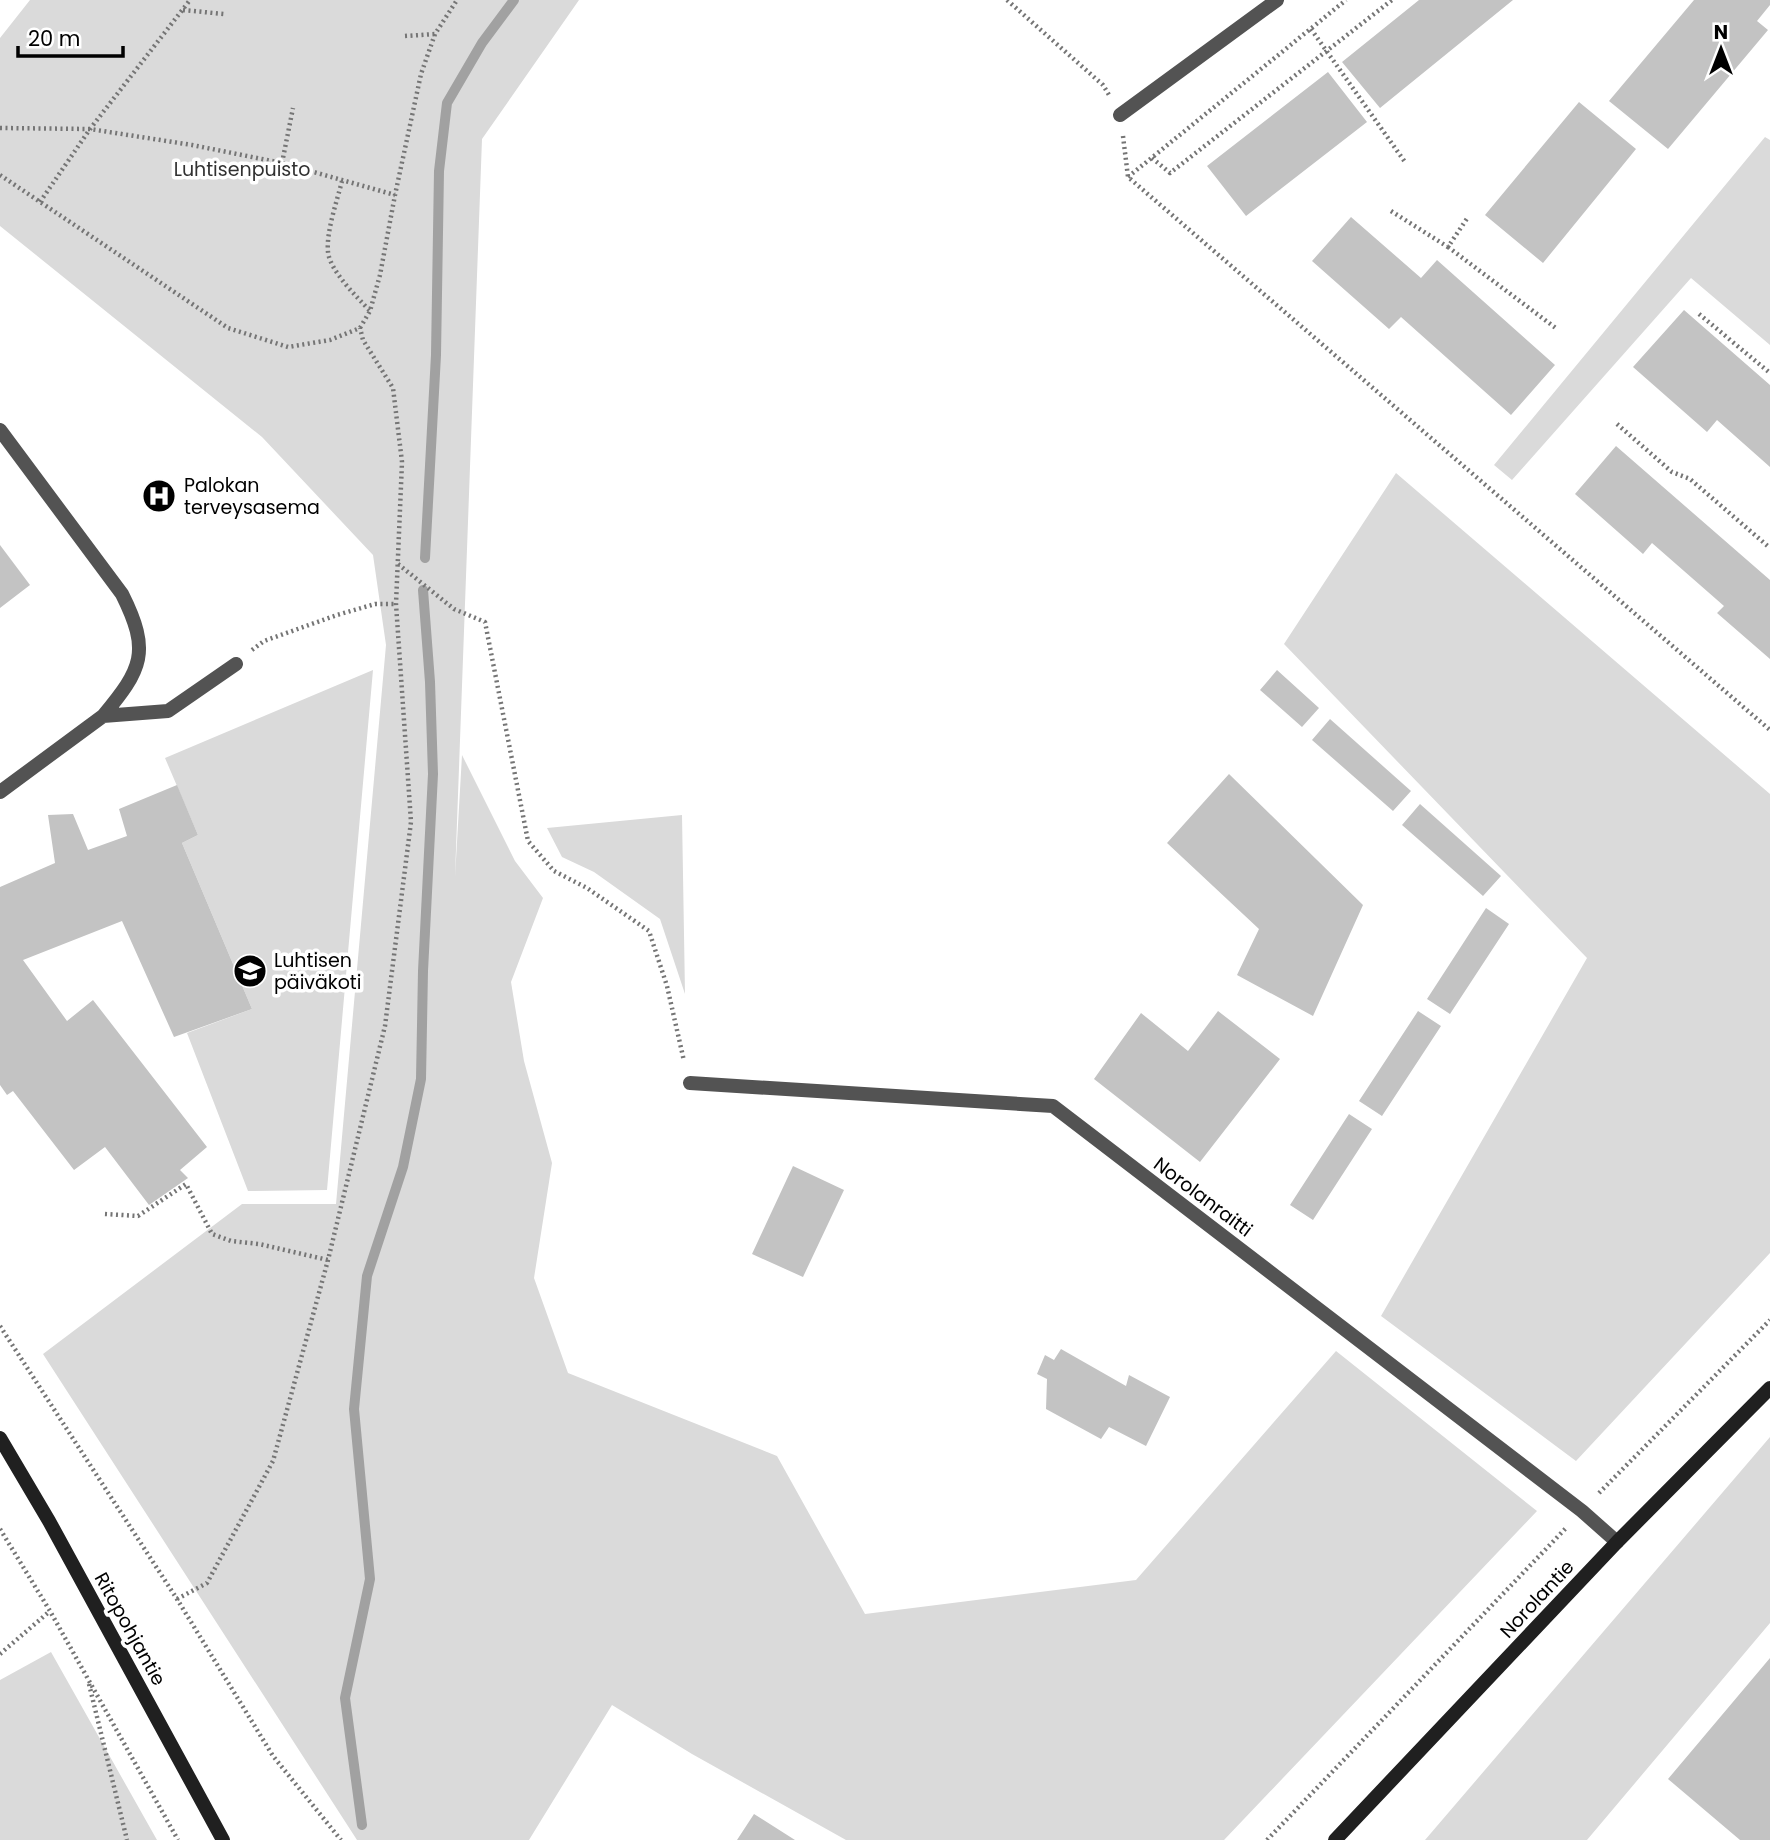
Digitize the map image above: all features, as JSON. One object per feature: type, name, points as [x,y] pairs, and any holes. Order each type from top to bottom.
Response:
[{"type":"street","points":[[1120,115],[1277,0]]},
{"type":"street","points":[[0,430],[122,594],[133,616],[140,641],[138,665],[127,688],[103,716],[0,792]]},
{"type":"street","points":[[103,716],[168,711],[236,664]]},
{"type":"street","name":"Norolanraitti","points":[[690,1083],[1053,1107],[1582,1511],[1618,1542]]},
{"type":"street","name":"Norolantie","points":[[1335,1840],[1618,1542],[1770,1388]]},
{"type":"street","name":"Ritopohjantie","points":[[0,1438],[56,1533],[223,1840]]},
{"type":"path","points":[[40,202],[90,129],[190,0]]},
{"type":"path","points":[[0,175],[228,328],[288,348],[330,340],[360,328],[370,312],[421,74],[435,34],[457,0]]},
{"type":"path","points":[[1007,0],[1103,85],[1120,115],[1128,177],[1770,730]]},
{"type":"path","points":[[1128,177],[1346,0]]},
{"type":"path","points":[[1152,158],[1170,173],[1392,0]]},
{"type":"path","points":[[183,9],[224,14]]},
{"type":"path","points":[[1311,29],[1405,162]]},
{"type":"path","points":[[405,36],[435,34]]},
{"type":"path","points":[[282,163],[293,108]]},
{"type":"path","points":[[0,128],[90,129],[192,145],[282,163],[395,195]]},
{"type":"path","points":[[342,181],[328,241],[328,255],[341,278],[370,312]]},
{"type":"path","points":[[1391,211],[1448,247],[1557,330]]},
{"type":"path","points":[[1448,247],[1468,217]]},
{"type":"path","points":[[1699,314],[1770,373]]},
{"type":"path","points":[[177,1600],[207,1583],[272,1461],[328,1260],[384,1026],[411,822],[396,604],[402,462],[393,388],[363,340],[360,328]]},
{"type":"path","points":[[1617,424],[1672,472],[1690,479],[1770,548]]},
{"type":"path","points":[[398,564],[454,609],[485,622],[528,841],[554,871],[587,888],[649,931],[667,986],[690,1083]]},
{"type":"path","points":[[236,664],[264,641],[375,604],[396,604]]},
{"type":"path","points":[[105,1214],[138,1216],[186,1184],[212,1234],[231,1241],[259,1244],[328,1260]]},
{"type":"path","points":[[1267,1840],[1582,1511],[1770,1320]]},
{"type":"path","points":[[0,1326],[177,1600],[273,1756],[341,1840]]},
{"type":"path","points":[[0,1529],[50,1611],[178,1840]]},
{"type":"path","points":[[0,1654],[50,1611]]},
{"type":"path","points":[[87,1676],[127,1840]]},
{"type":"green space","name":"Luhtisenpuisto","points":[[30,0],[579,0],[482,139],[455,877],[462,755],[515,861],[543,898],[511,982],[524,1061],[552,1163],[534,1278],[568,1373],[777,1456],[865,1614],[1136,1580],[1336,1351],[1537,1511],[1224,1840],[846,1840],[692,1754],[612,1705],[529,1840],[357,1840],[43,1354],[242,1204],[336,1204],[386,645],[373,555],[262,437],[0,226],[0,38]]},
{"type":"green space","points":[[1765,137],[1770,140],[1770,345],[1691,278],[1512,480],[1494,465]]},
{"type":"green space","points":[[1396,473],[1770,794],[1770,1253],[1576,1461],[1381,1316],[1587,958],[1284,644]]},
{"type":"green space","points":[[373,670],[327,1190],[248,1191],[187,1033],[252,1009],[182,843],[198,835],[165,758]]},
{"type":"green space","points":[[682,815],[685,994],[660,919],[594,872],[562,857],[547,828]]},
{"type":"green space","points":[[1770,1437],[1770,1623],[1587,1840],[1425,1840]]},
{"type":"green space","points":[[51,1652],[157,1840],[0,1840],[0,1680]]},
{"type":"building","points":[[1419,0],[1513,0],[1380,108],[1342,62]]},
{"type":"building","points":[[1694,0],[1770,0],[1770,5],[1757,21],[1768,30],[1668,149],[1609,101]]},
{"type":"building","points":[[1328,72],[1367,122],[1246,216],[1207,166]]},
{"type":"building","points":[[1579,102],[1636,149],[1543,263],[1485,215]]},
{"type":"building","points":[[1351,217],[1421,278],[1437,260],[1555,365],[1511,415],[1401,317],[1389,329],[1312,261]]},
{"type":"building","points":[[1684,310],[1770,385],[1770,467],[1717,420],[1707,432],[1633,367]]},
{"type":"building","points":[[1616,446],[1770,580],[1770,659],[1717,613],[1724,606],[1652,543],[1643,554],[1575,494]]},
{"type":"building","points":[[0,545],[30,585],[0,608]]},
{"type":"building","points":[[1277,670],[1319,708],[1302,727],[1260,690]]},
{"type":"building","points":[[1330,719],[1411,791],[1393,811],[1312,740]]},
{"type":"building","points":[[1229,774],[1363,905],[1313,1016],[1237,975],[1259,929],[1167,843]]},
{"type":"building","points":[[177,785],[198,835],[182,843],[252,1009],[174,1037],[122,921],[23,960],[67,1021],[93,1000],[207,1147],[180,1170],[188,1178],[149,1205],[105,1147],[74,1170],[13,1091],[7,1095],[0,1085],[0,887],[55,863],[48,815],[73,814],[88,850],[127,836],[119,809]]},
{"type":"building","points":[[1420,804],[1501,876],[1483,896],[1402,825]]},
{"type":"building","points":[[1486,908],[1509,924],[1450,1014],[1427,999]]},
{"type":"building","points":[[1218,1011],[1280,1059],[1200,1162],[1094,1079],[1141,1013],[1188,1051]]},
{"type":"building","points":[[1418,1011],[1441,1026],[1382,1116],[1359,1101]]},
{"type":"building","points":[[1349,1114],[1372,1129],[1313,1220],[1290,1205]]},
{"type":"building","points":[[793,1166],[844,1190],[803,1277],[752,1254]]},
{"type":"building","points":[[1061,1349],[1126,1386],[1129,1375],[1170,1397],[1146,1446],[1109,1427],[1101,1439],[1046,1409],[1047,1379],[1037,1374],[1045,1355],[1054,1360]]},
{"type":"building","points":[[1770,1658],[1770,1840],[1740,1840],[1668,1779]]},
{"type":"building","points":[[754,1814],[795,1840],[737,1840]]},
{"type":"waterway","points":[[425,558],[436,355],[439,171],[447,103],[482,43],[514,0]]},
{"type":"waterway","points":[[362,1825],[345,1698],[370,1579],[354,1409],[367,1276],[403,1167],[421,1079],[423,971],[433,774],[423,590]]},
{"type":"place","name":"Palokan terveysasema","points":[[159,496]]},
{"type":"place","name":"Luhtisen päiväkoti","points":[[250,971]]}]
